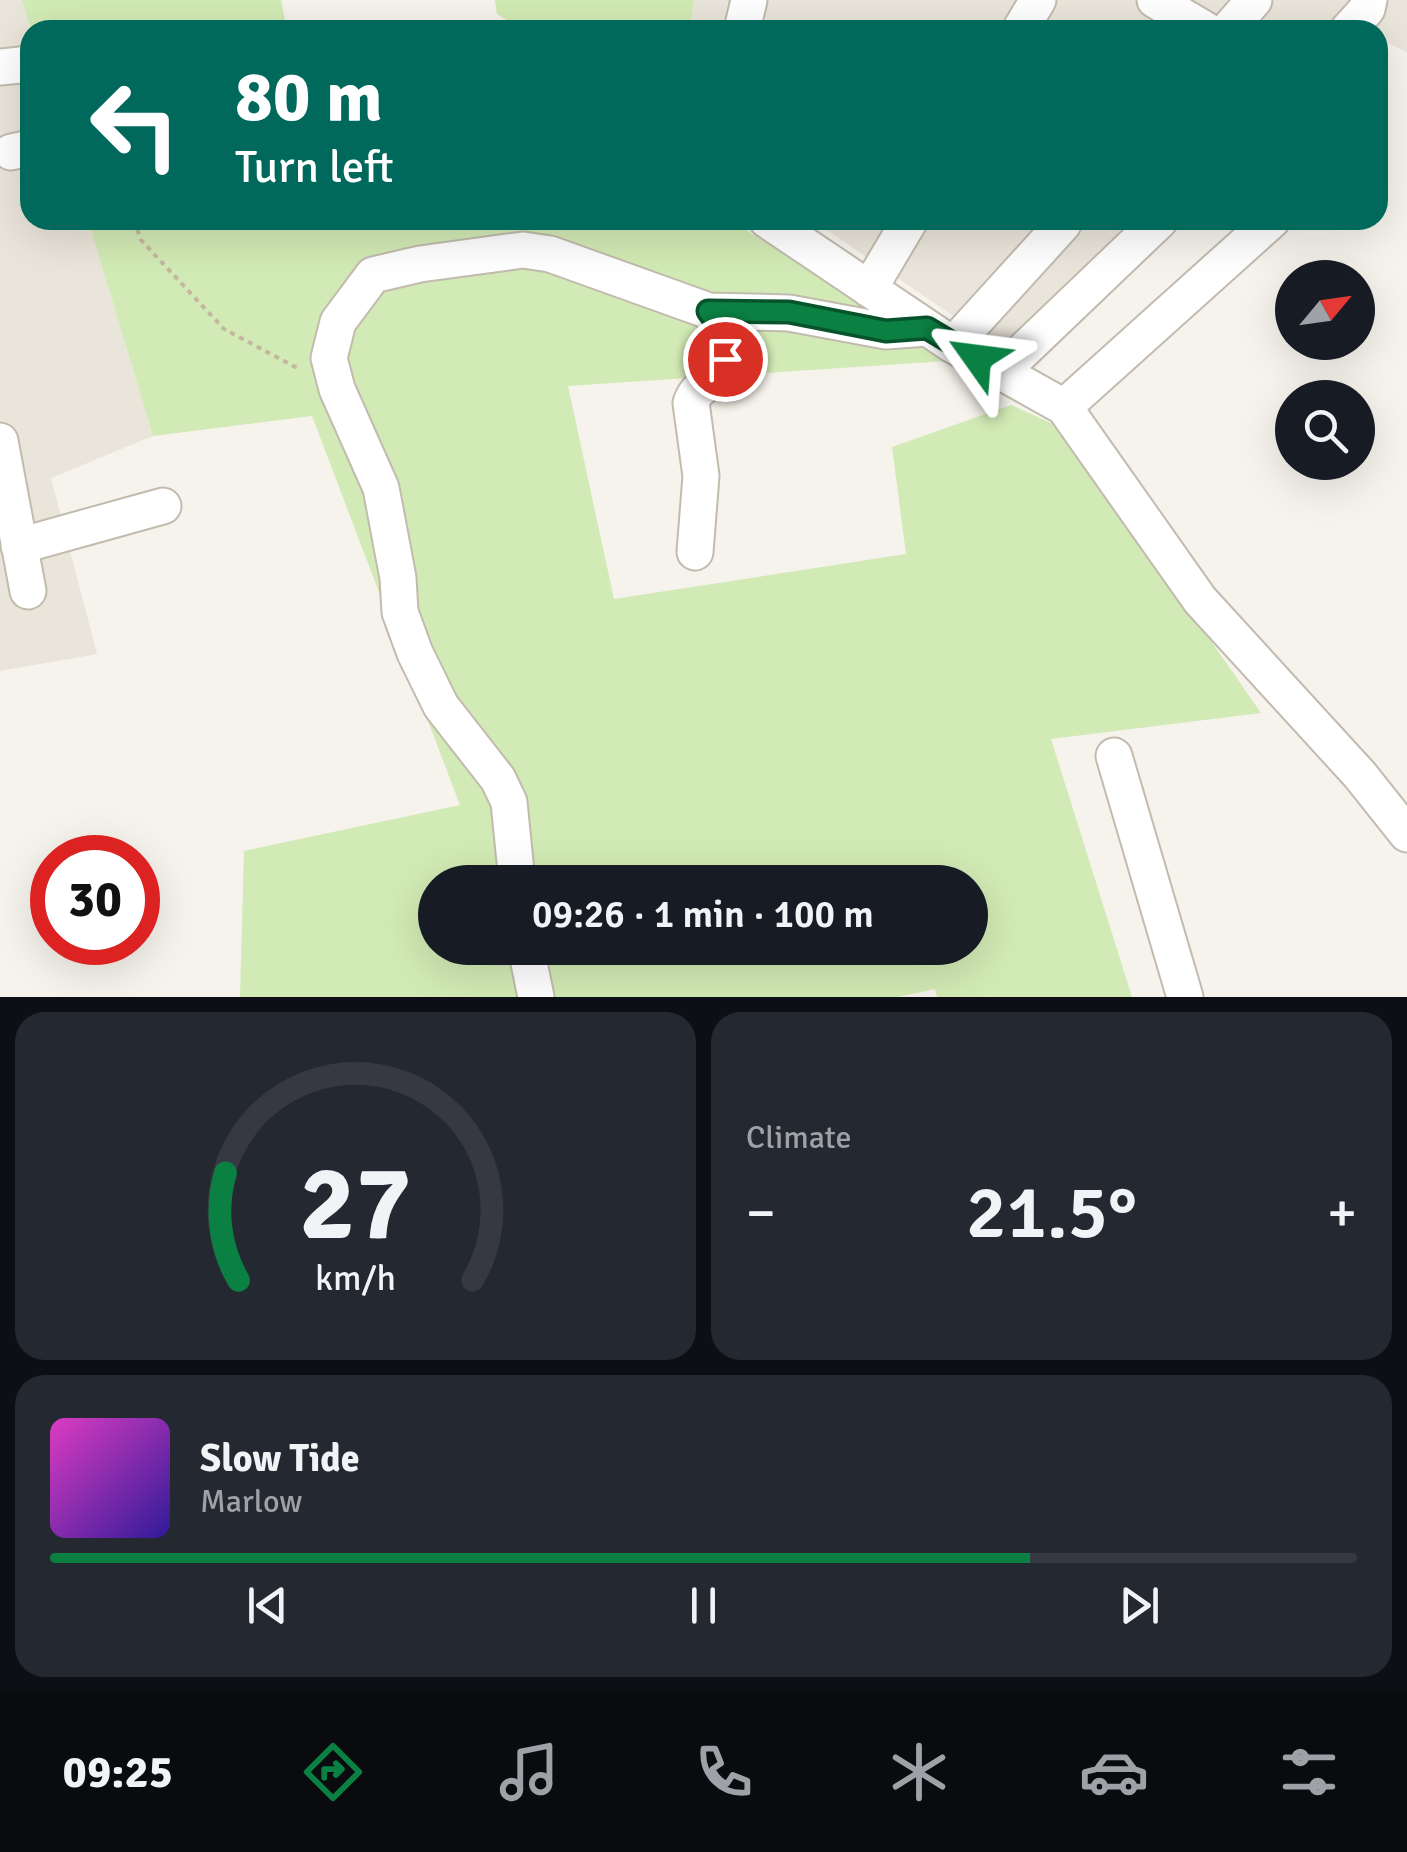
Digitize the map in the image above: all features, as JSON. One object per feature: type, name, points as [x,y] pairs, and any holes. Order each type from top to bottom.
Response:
[{"type":"street","points":[[1155,0],[1189,20]]},
{"type":"street","points":[[1237,20],[1254,0]]},
{"type":"street","points":[[782,230],[940,336],[1064,407],[1200,600],[1360,774],[1407,834]]},
{"type":"street","points":[[870,289],[904,230]]},
{"type":"street","points":[[515,865],[509,802],[498,779],[440,706],[415,653],[400,612],[396,560],[380,488],[329,358],[338,322],[373,275],[420,264],[523,250],[550,254],[708,311],[789,312],[886,331],[940,336],[1057,230]]},
{"type":"street","points":[[1001,372],[1150,230]]},
{"type":"street","points":[[1064,407],[1261,230]]},
{"type":"street","points":[[695,552],[700,476],[692,403],[695,392],[722,370],[725,359],[720,328],[708,311]]},
{"type":"street","points":[[0,441],[28,591]]},
{"type":"street","points":[[20,546],[163,506]]},
{"type":"street","points":[[1114,756],[1184,997]]},
{"type":"street","points":[[529,965],[536,997]]},
{"type":"path","points":[[138,230],[141,240],[224,329],[338,389]]},
{"type":"shaded area","points":[[0,0],[22,0],[28,20],[20,20],[20,230],[91,230],[153,436],[51,478],[97,654],[0,671]]},
{"type":"shaded area","points":[[694,0],[1407,0],[1407,52],[1388,43],[1388,20],[691,20]]},
{"type":"shaded area","points":[[827,230],[1131,230],[1005,351]]},
{"type":"green space","points":[[22,0],[281,0],[285,20],[28,20]]},
{"type":"green space","points":[[495,0],[694,0],[691,20],[507,20],[497,14]]},
{"type":"green space","points":[[91,230],[746,230],[946,361],[568,386],[614,599],[906,554],[892,447],[1011,405],[1064,429],[1261,713],[1051,739],[1132,997],[937,997],[935,989],[898,997],[240,997],[244,851],[460,805],[312,416],[153,436]]},
{"type":"route","points":[[725,359],[720,328],[708,311],[789,312],[886,331],[927,328],[977,358]]}]
